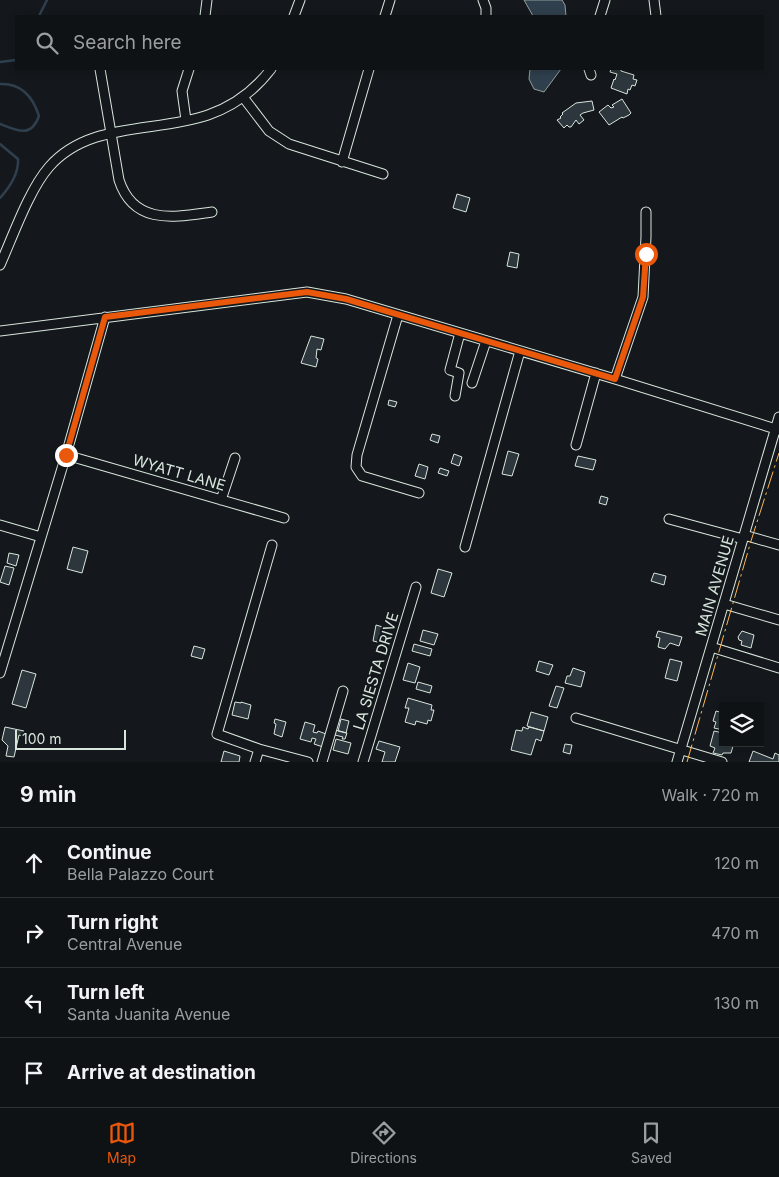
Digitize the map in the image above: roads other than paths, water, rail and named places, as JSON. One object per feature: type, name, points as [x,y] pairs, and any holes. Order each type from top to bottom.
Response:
[{"type":"street","points":[[205,15],[207,0]]},
{"type":"street","points":[[294,15],[300,0]]},
{"type":"street","points":[[385,15],[390,0]]},
{"type":"street","points":[[483,0],[486,15]]},
{"type":"street","points":[[600,15],[605,0]]},
{"type":"street","points":[[654,0],[656,15]]},
{"type":"street","points":[[100,70],[121,185],[126,194],[137,206],[146,212],[166,217],[212,212]]},
{"type":"street","points":[[186,120],[182,91],[189,70]]},
{"type":"street","points":[[0,265],[3,248],[34,188],[50,166],[61,155],[89,139],[186,120],[219,111],[243,98],[270,70]]},
{"type":"street","points":[[342,162],[369,70]]},
{"type":"street","points":[[243,98],[261,122],[278,138],[300,149],[383,174]]},
{"type":"street","points":[[615,379],[643,297],[645,286],[646,212]]},
{"type":"street","points":[[0,331],[307,292],[346,299],[777,429]]},
{"type":"street","points":[[398,315],[357,455],[356,467],[362,476],[419,493]]},
{"type":"street","points":[[0,672],[66,455],[105,317]]},
{"type":"street","points":[[455,396],[459,373],[450,370],[460,334]]},
{"type":"street","points":[[472,383],[486,341]]},
{"type":"street","points":[[465,547],[520,351]]},
{"type":"street","points":[[576,445],[596,373]]},
{"type":"street","name":"MAIN AVENUE","points":[[677,762],[779,417]]},
{"type":"street","name":"WYATT LANE","points":[[66,455],[284,518]]},
{"type":"street","points":[[221,500],[235,458]]},
{"type":"street","points":[[669,519],[779,544]]},
{"type":"street","points":[[0,525],[41,537]]},
{"type":"street","points":[[272,545],[217,734],[259,749],[308,762]]},
{"type":"street","name":"LA SIESTA DRIVE","points":[[363,762],[416,587]]},
{"type":"street","points":[[724,604],[779,620]]},
{"type":"street","points":[[711,647],[779,668]]},
{"type":"street","points":[[322,762],[342,691]]},
{"type":"street","points":[[576,718],[722,762]]},
{"type":"street","points":[[255,762],[259,749]]},
{"type":"water","points":[[524,0],[562,0],[565,5],[566,15],[532,15]]},
{"type":"water","points":[[530,70],[560,70],[544,92],[534,89],[529,79]]},
{"type":"waterway","points":[[40,15],[47,0]]},
{"type":"waterway","points":[[0,62],[15,60]]},
{"type":"waterway","points":[[0,84],[14,86],[25,92],[30,97],[39,116],[36,123],[28,130],[13,129],[0,124]]},
{"type":"waterway","points":[[0,144],[18,159],[17,170],[13,180],[0,198]]}]
